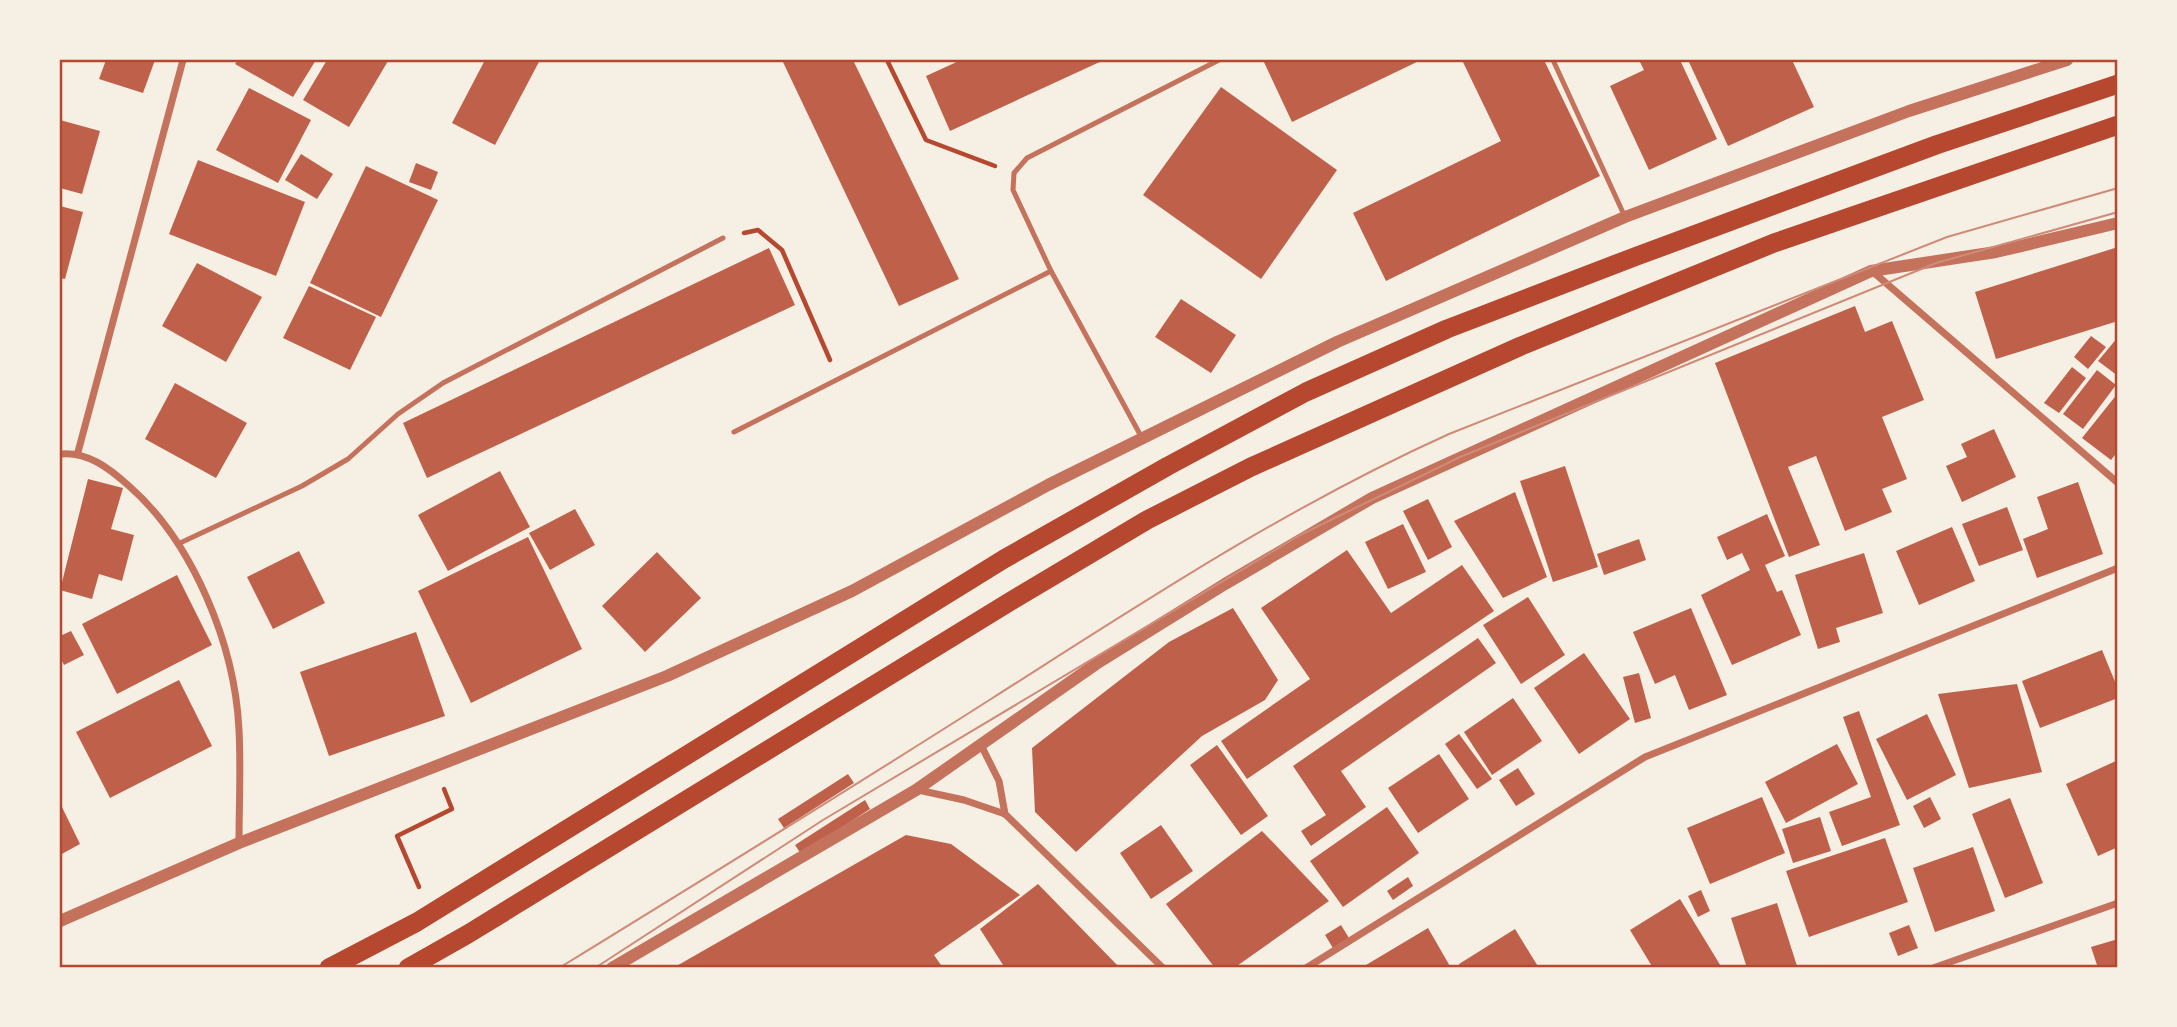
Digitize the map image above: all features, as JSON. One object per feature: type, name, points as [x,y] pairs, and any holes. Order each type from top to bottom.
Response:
[{"type":"highway","points":[[329,968],[417,922],[1004,559],[1168,466],[1306,393],[1447,329],[1637,256],[1936,145],[2118,84]]},
{"type":"highway","points":[[408,968],[1147,520],[1251,467],[1521,346],[1774,243],[2118,125]]},
{"type":"street","points":[[78,452],[183,60]]},
{"type":"street","points":[[60,921],[239,843],[667,676],[852,591],[1142,438],[1337,342],[1625,217],[1909,111],[2067,60]]},
{"type":"street","points":[[612,968],[916,790],[1159,623],[1372,498],[1871,271],[1996,252],[2118,223]]},
{"type":"street","points":[[1871,271],[2118,483]]},
{"type":"street","points":[[60,454],[78,452],[111,470],[140,495],[180,543],[211,610],[233,688],[239,728],[239,843]]},
{"type":"street","points":[[1306,968],[1645,757],[2118,568]]},
{"type":"street","points":[[981,745],[999,782],[1005,814]]},
{"type":"street","points":[[916,790],[964,800],[1005,814],[1163,968]]},
{"type":"street","points":[[1933,968],[2118,903]]},
{"type":"lane","points":[[1142,438],[1051,271],[1013,190],[1014,173],[1027,158],[1219,60]]},
{"type":"lane","points":[[1553,60],[1625,217]]},
{"type":"lane","points":[[180,543],[302,486],[348,459],[398,414],[443,383],[723,238]]},
{"type":"lane","points":[[734,432],[1051,271]]},
{"type":"path","points":[[887,60],[926,140],[1014,173]]},
{"type":"path","points":[[723,238],[758,230],[782,250],[839,379]]},
{"type":"path","points":[[397,836],[452,809]]},
{"type":"building","points":[[106,60],[155,60],[143,93],[99,79]]},
{"type":"building","points":[[238,60],[316,60],[293,97],[235,64]]},
{"type":"building","points":[[327,60],[388,61],[349,127],[303,100]]},
{"type":"building","points":[[485,60],[540,60],[495,145],[452,123]]},
{"type":"building","points":[[782,60],[853,60],[959,279],[899,306]]},
{"type":"building","points":[[961,60],[1104,60],[950,131],[926,76]]},
{"type":"building","points":[[1263,60],[1421,60],[1292,122]]},
{"type":"building","points":[[1462,60],[1544,60],[1600,176],[1386,281],[1353,213],[1501,141]]},
{"type":"building","points":[[1639,60],[1680,60],[1717,139],[1649,170],[1610,86],[1644,70]]},
{"type":"building","points":[[1688,60],[1792,60],[1814,107],[1728,146]]},
{"type":"building","points":[[1221,87],[1337,170],[1261,279],[1143,195]]},
{"type":"building","points":[[249,88],[311,120],[278,183],[216,150]]},
{"type":"building","points":[[60,120],[100,131],[82,194],[60,188]]},
{"type":"building","points":[[301,154],[333,174],[317,199],[285,180]]},
{"type":"building","points":[[198,160],[305,202],[276,276],[169,234]]},
{"type":"building","points":[[416,163],[438,172],[431,190],[409,182]]},
{"type":"building","points":[[366,166],[438,200],[381,317],[310,283]]},
{"type":"building","points":[[60,206],[83,212],[65,279],[60,278]]},
{"type":"building","points":[[2118,247],[2118,321],[1996,359],[1975,292]]},
{"type":"building","points":[[769,248],[795,305],[427,478],[403,423]]},
{"type":"building","points":[[197,263],[262,297],[226,362],[162,326]]},
{"type":"building","points":[[309,286],[376,317],[350,370],[283,338]]},
{"type":"building","points":[[1181,299],[1236,335],[1211,373],[1155,337]]},
{"type":"building","points":[[1855,306],[1865,332],[1892,321],[1924,400],[1882,417],[1907,479],[1882,489],[1892,512],[1845,531],[1816,456],[1788,467],[1820,545],[1789,557],[1715,363]]},
{"type":"building","points":[[2091,336],[2106,347],[2088,369],[2074,357]]},
{"type":"building","points":[[2118,337],[2118,376],[2098,361]]},
{"type":"building","points":[[2072,367],[2086,378],[2059,413],[2044,403]]},
{"type":"building","points":[[2097,370],[2116,385],[2083,429],[2063,414]]},
{"type":"building","points":[[175,383],[247,423],[216,478],[145,439]]},
{"type":"building","points":[[2118,393],[2118,451],[2111,460],[2082,438]]},
{"type":"building","points":[[1994,429],[2016,477],[1962,502],[1946,466],[1967,457],[1961,444]]},
{"type":"building","points":[[1565,466],[1598,567],[1553,582],[1520,481]]},
{"type":"building","points":[[500,471],[530,527],[448,571],[418,515]]},
{"type":"building","points":[[88,479],[123,488],[111,529],[134,535],[122,581],[99,574],[92,599],[60,590]]},
{"type":"building","points":[[2078,482],[2103,554],[2037,578],[2023,539],[2048,529],[2037,497]]},
{"type":"building","points":[[1515,492],[1547,577],[1503,598],[1454,521]]},
{"type":"building","points":[[1428,499],[1452,547],[1428,560],[1403,511]]},
{"type":"building","points":[[2007,507],[2023,550],[1979,566],[1962,524]]},
{"type":"building","points":[[575,509],[595,545],[550,570],[529,533]]},
{"type":"building","points":[[1767,514],[1785,556],[1765,565],[1777,592],[1782,590],[1801,635],[1732,665],[1701,595],[1750,570],[1742,553],[1727,560],[1717,537]]},
{"type":"building","points":[[1403,524],[1426,572],[1388,589],[1365,542]]},
{"type":"building","points":[[1952,527],[1975,581],[1919,605],[1896,551]]},
{"type":"building","points":[[528,537],[582,649],[471,703],[418,591]]},
{"type":"building","points":[[1639,539],[1646,560],[1604,575],[1597,554]]},
{"type":"building","points":[[1347,550],[1391,613],[1462,565],[1494,611],[1247,779],[1221,741],[1310,679],[1261,608]]},
{"type":"building","points":[[299,551],[325,603],[273,629],[247,577]]},
{"type":"building","points":[[657,552],[701,598],[645,652],[602,606]]},
{"type":"building","points":[[1864,553],[1883,613],[1836,628],[1840,642],[1818,649],[1795,575]]},
{"type":"building","points":[[177,575],[212,645],[117,694],[82,624]]},
{"type":"building","points":[[1528,597],[1565,655],[1521,684],[1483,625]]},
{"type":"building","points":[[1233,608],[1278,680],[1265,700],[1202,736],[1076,852],[1035,812],[1032,748],[1169,642]]},
{"type":"building","points":[[1691,608],[1727,695],[1689,710],[1675,675],[1655,684],[1633,632]]},
{"type":"building","points":[[71,631],[84,655],[64,665],[60,657],[60,636]]},
{"type":"building","points":[[416,632],[445,716],[329,756],[300,672]]},
{"type":"building","points":[[1478,638],[1496,663],[1341,771],[1366,807],[1311,846],[1301,831],[1326,815],[1293,766]]},
{"type":"building","points":[[2102,650],[2118,689],[2118,698],[2040,728],[2022,681]]},
{"type":"building","points":[[1584,653],[1630,719],[1579,754],[1534,688]]},
{"type":"building","points":[[1639,673],[1651,718],[1635,723],[1623,677]]},
{"type":"building","points":[[179,680],[212,746],[110,798],[76,732]]},
{"type":"building","points":[[2017,684],[2042,772],[1969,788],[1938,694]]},
{"type":"building","points":[[1513,698],[1542,741],[1492,775],[1464,732]]},
{"type":"building","points":[[1859,711],[1900,825],[1842,846],[1829,812],[1871,797],[1843,717]]},
{"type":"building","points":[[1927,714],[1956,775],[1907,800],[1876,739]]},
{"type":"building","points":[[1459,734],[1492,779],[1477,789],[1445,744]]},
{"type":"building","points":[[1837,744],[1858,784],[1786,823],[1765,782]]},
{"type":"building","points":[[1217,745],[1268,816],[1241,835],[1190,765]]},
{"type":"building","points":[[1439,754],[1469,799],[1418,833],[1388,788]]},
{"type":"building","points":[[2118,760],[2118,847],[2098,856],[2066,784]]},
{"type":"building","points":[[1518,768],[1535,794],[1516,806],[1499,780]]},
{"type":"building","points":[[848,774],[854,783],[784,828],[778,819]]},
{"type":"building","points":[[1762,797],[1785,853],[1710,884],[1687,828]]},
{"type":"building","points":[[1930,797],[1941,819],[1924,828],[1913,806]]},
{"type":"building","points":[[2010,798],[2043,883],[2005,898],[1972,814]]},
{"type":"building","points":[[865,800],[870,809],[801,854],[795,845]]},
{"type":"building","points":[[60,803],[80,844],[60,855]]},
{"type":"building","points":[[1387,807],[1419,853],[1343,907],[1310,861]]},
{"type":"building","points":[[1820,817],[1831,851],[1793,863],[1782,829]]},
{"type":"building","points":[[1161,825],[1193,871],[1151,899],[1120,853]]},
{"type":"building","points":[[1262,831],[1329,901],[1234,968],[1215,968],[1166,904]]},
{"type":"building","points":[[906,835],[951,844],[1020,895],[934,955],[943,968],[673,968]]},
{"type":"building","points":[[1885,838],[1908,902],[1809,937],[1786,871]]},
{"type":"building","points":[[1973,847],[1995,911],[1935,932],[1913,868]]},
{"type":"building","points":[[1408,877],[1413,886],[1393,900],[1387,891]]},
{"type":"building","points":[[1038,884],[1120,968],[1005,968],[980,929]]},
{"type":"building","points":[[1701,890],[1710,911],[1698,917],[1688,896]]},
{"type":"building","points":[[1680,899],[1722,968],[1653,968],[1630,930]]},
{"type":"building","points":[[1777,903],[1797,966],[1747,968],[1731,918]]},
{"type":"building","points":[[1341,925],[1352,943],[1336,953],[1325,935]]},
{"type":"building","points":[[1909,925],[1918,948],[1898,956],[1889,933]]},
{"type":"building","points":[[1428,928],[1451,968],[1361,968]]},
{"type":"building","points":[[1515,929],[1539,968],[1460,968],[1459,964]]},
{"type":"building","points":[[2118,939],[2118,968],[2098,968],[2091,947]]},
{"type":"tram line","points":[[559,968],[1215,558],[1329,493],[1388,463],[1449,434],[1947,237],[2118,188]]},
{"type":"tram line","points":[[595,968],[823,820],[1300,535],[1460,457],[1936,263],[2118,212]]}]
